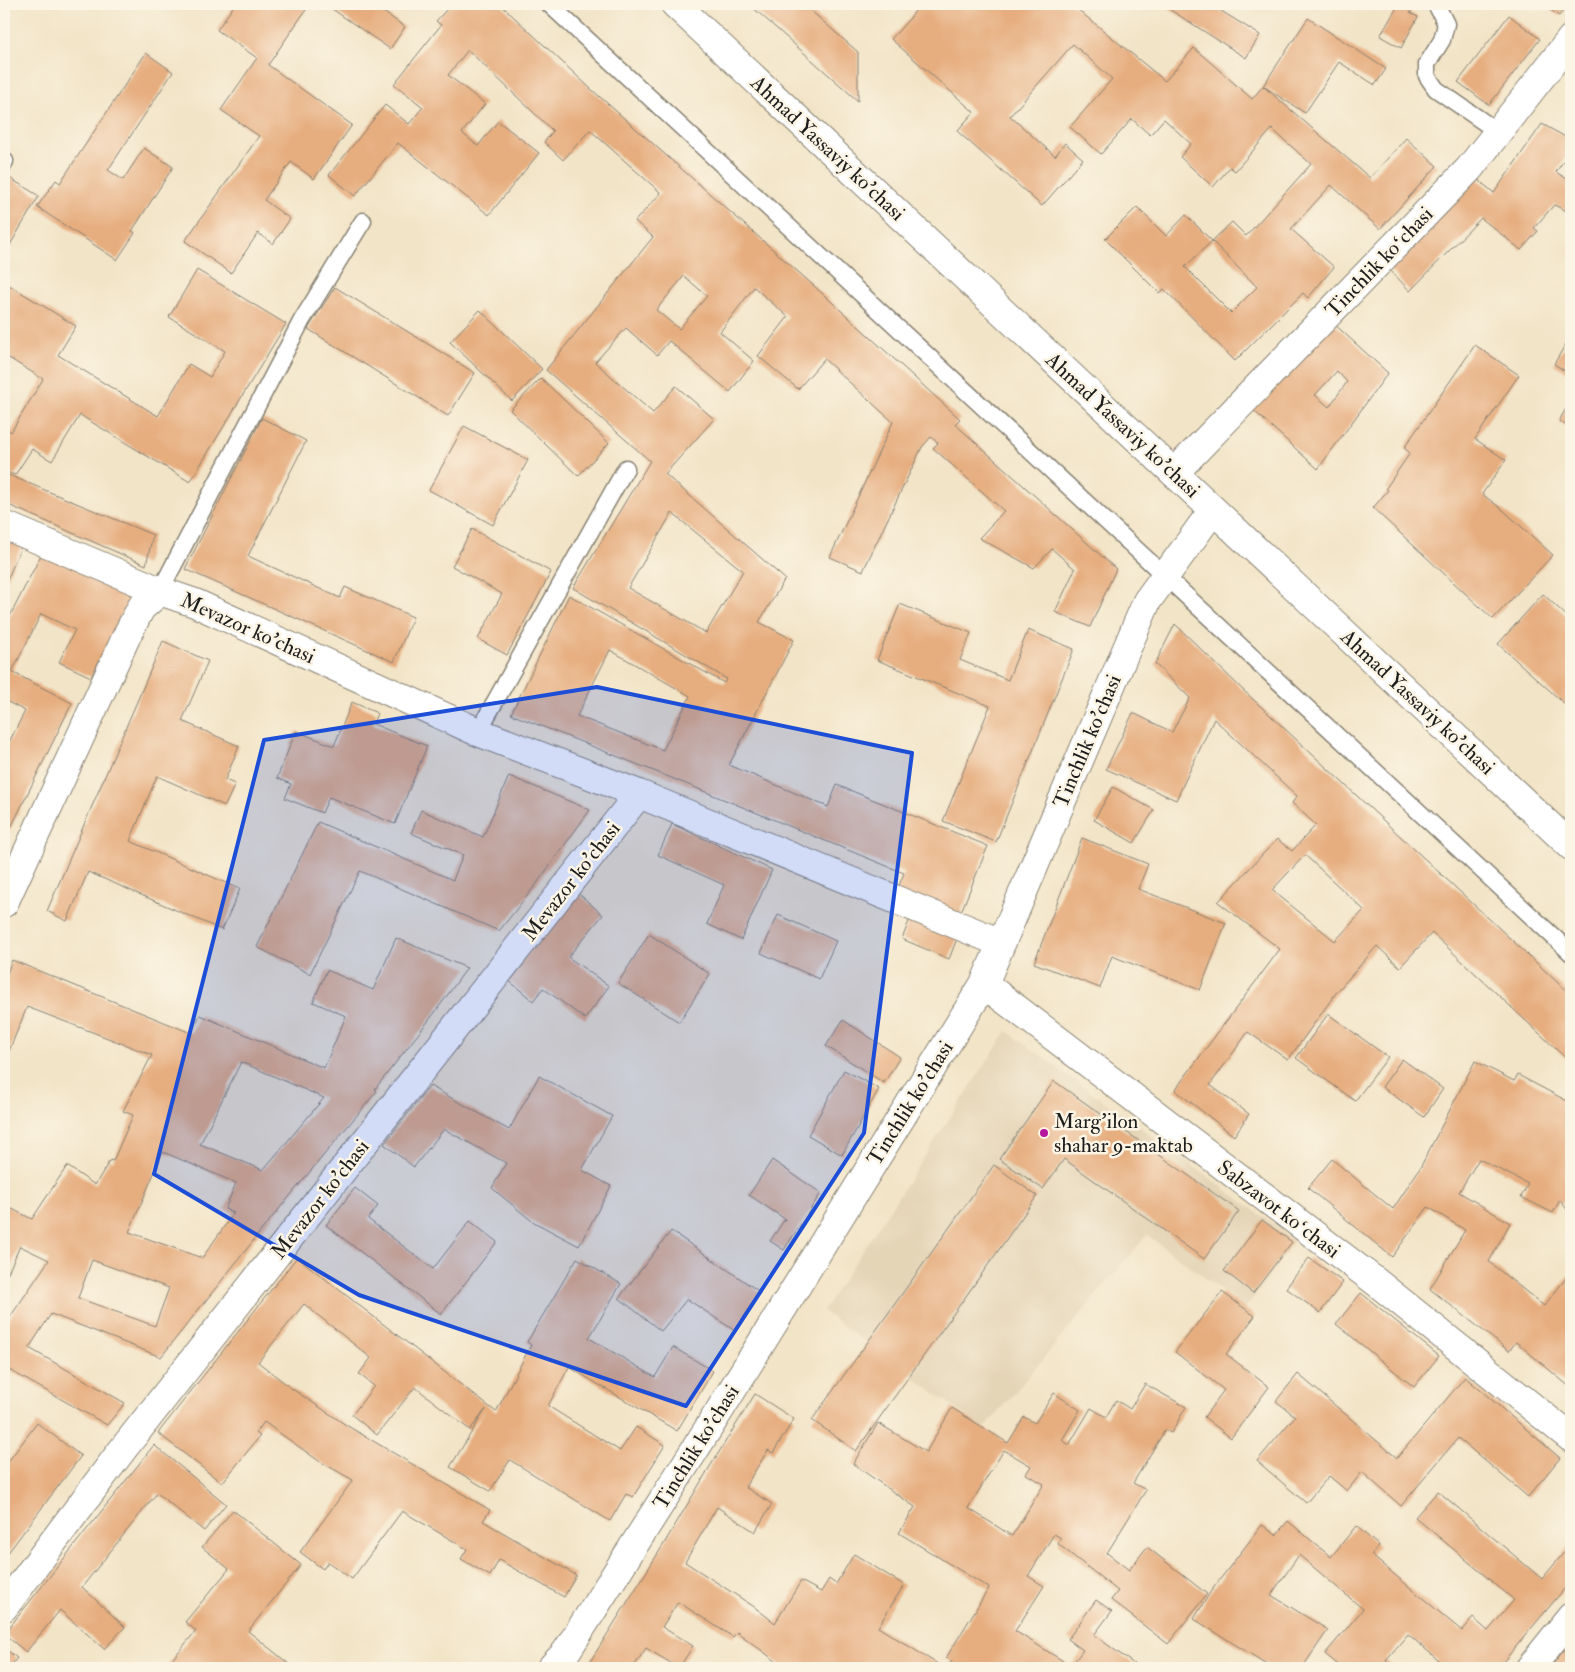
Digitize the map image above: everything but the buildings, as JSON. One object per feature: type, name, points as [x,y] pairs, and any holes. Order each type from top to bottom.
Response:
[{"type":"street","name":"Ahmad Yassaviy ko'chasi","points":[[674,4],[1571,846]]},
{"type":"street","name":"Tinchlik koʻchasi","points":[[1174,473],[1469,169],[1571,39]]},
{"type":"street","name":"Tinchlik ko'chasi","points":[[551,1668],[566,1652],[984,984],[1147,601],[1213,510]]},
{"type":"street","name":"Mevazor ko'chasi","points":[[4,525],[160,591],[195,602],[478,732],[639,794],[1001,943]]},
{"type":"street","name":"Mevazor ko'chasi","points":[[4,903],[128,633],[142,608],[160,591]]},
{"type":"street","name":"Mevazor ko'chasi","points":[[4,1607],[123,1449],[639,794]]},
{"type":"street","name":"Sabzavot koʻchasi","points":[[984,984],[1375,1281],[1571,1438]]},
{"type":"street","points":[[1530,1668],[1571,1617]]},
{"type":"lane","points":[[549,4],[1571,953]]},
{"type":"lane","points":[[1436,4],[1446,24],[1442,40],[1427,64],[1427,76],[1436,89],[1498,132]]},
{"type":"lane","points":[[160,591],[302,320],[363,222]]},
{"type":"lane","points":[[478,732],[626,468]]},
{"type":"highlighted area","points":[[597,687],[912,753],[864,1133],[686,1406],[359,1295],[154,1174],[264,740]]},
{"type":"shaded area","name":"Marg'ilon shahar 9-maktab","points":[[1007,1031],[1295,1240],[1246,1308],[1147,1235],[984,1429],[823,1311]]},
{"type":"place","name":"Marg'ilon shahar 9-maktab","points":[[1044,1133]]}]
